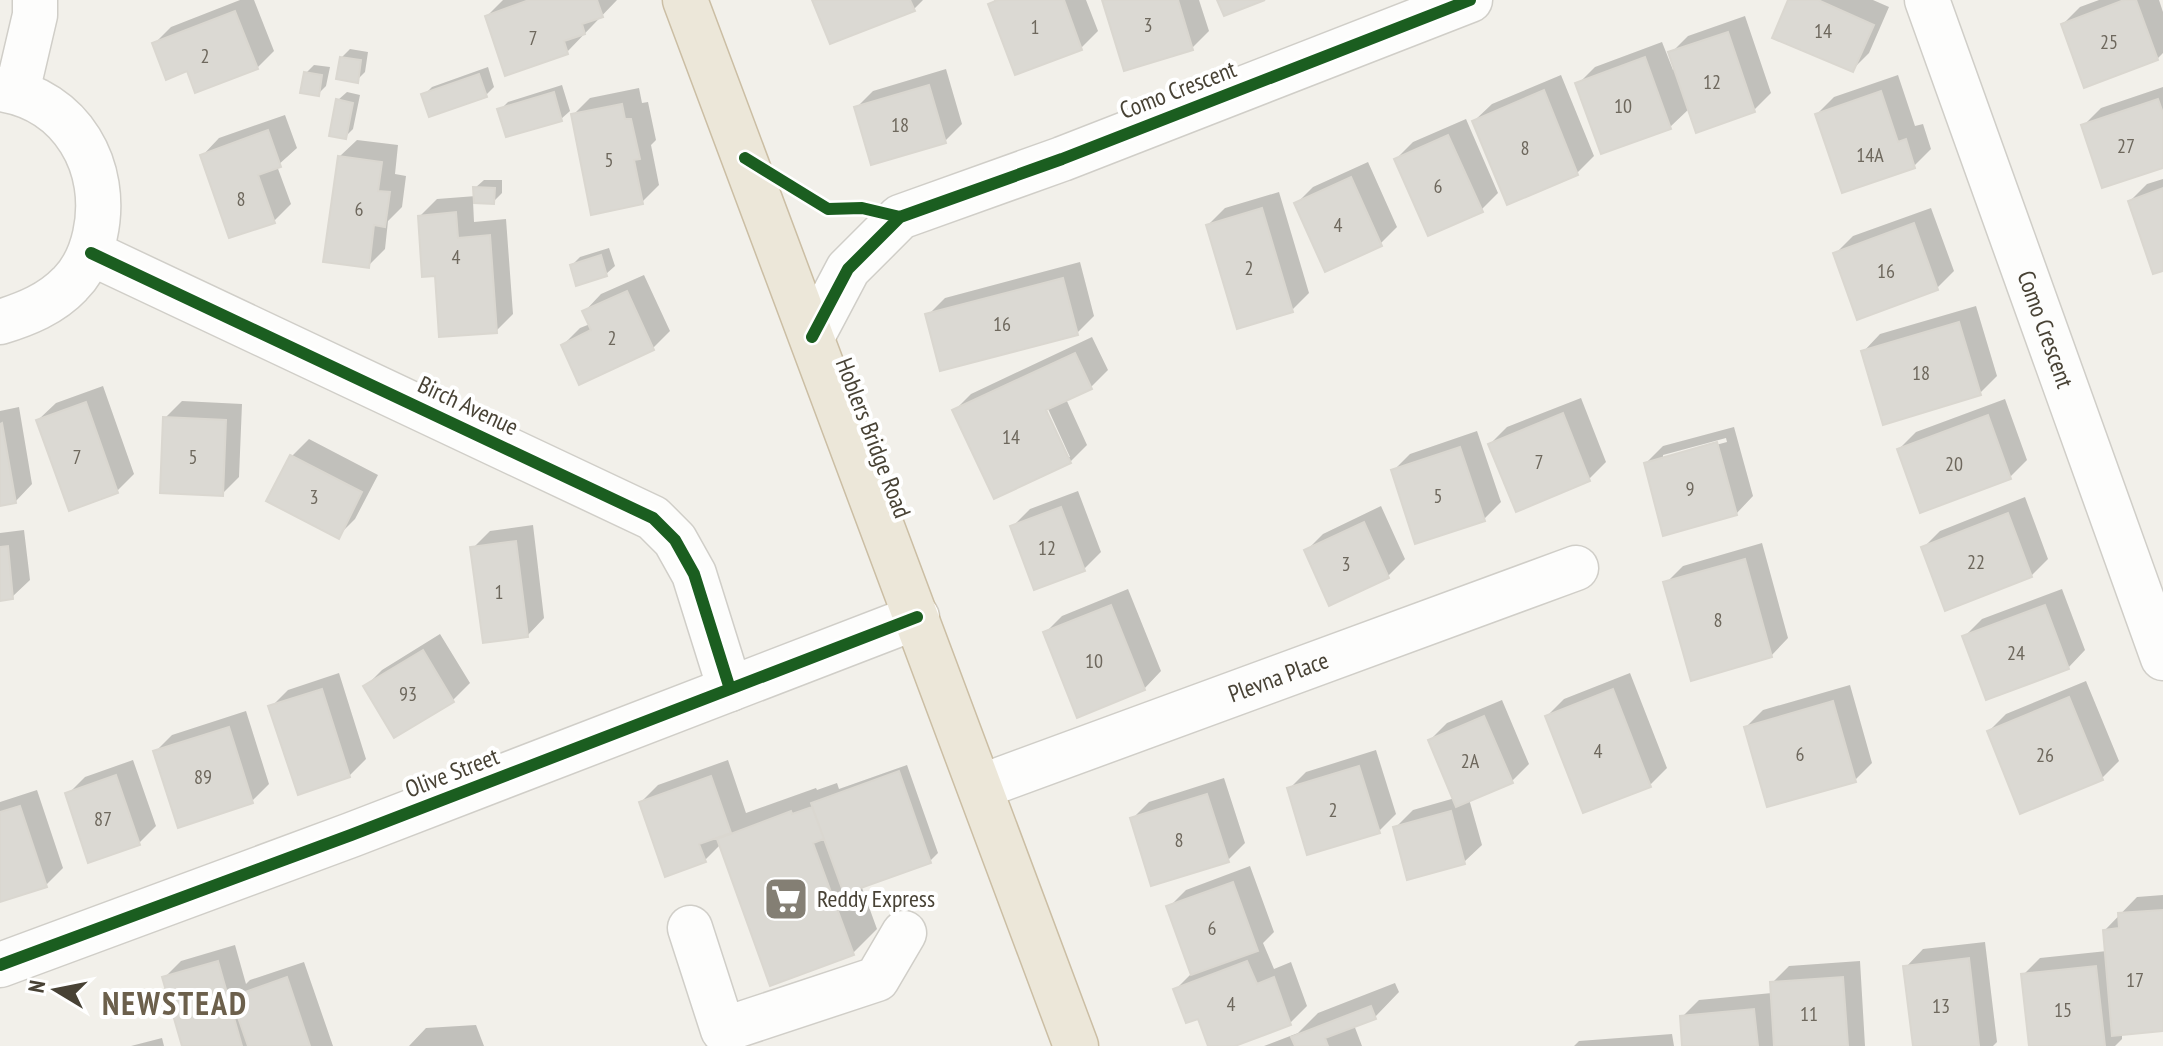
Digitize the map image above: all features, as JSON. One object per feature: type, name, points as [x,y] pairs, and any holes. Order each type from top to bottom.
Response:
[{"type":"highway","name":"Hoblers Bridge Road","points":[[685,0],[1076,1046]]},
{"type":"street","points":[[0,322],[38,309],[70,284],[91,253],[100,212],[96,173],[79,137],[52,109],[8,90],[35,15],[35,0]]},
{"type":"street","name":"Como Crescent","points":[[812,337],[848,269],[900,217],[1062,159],[1470,0]]},
{"type":"street","name":"Como Crescent","points":[[1927,0],[2163,658]]},
{"type":"street","name":"Birch Avenue","points":[[91,253],[653,518],[675,540],[694,574],[730,689]]},
{"type":"street","name":"Plevna Place","points":[[980,787],[1576,568]]},
{"type":"street","name":"Olive Street","points":[[0,965],[315,849],[917,617]]},
{"type":"street","points":[[690,928],[723,1030],[877,979],[904,933]]},
{"type":"building","points":[[529,0],[597,0],[603,17],[582,24],[585,34],[564,41],[568,54],[505,76],[485,16]]},
{"type":"building","points":[[812,0],[910,0],[915,11],[830,44]]},
{"type":"building","points":[[998,0],[1064,0],[1082,50],[1015,75],[988,4]]},
{"type":"building","points":[[1102,0],[1178,0],[1193,50],[1124,71]]},
{"type":"building","points":[[1217,0],[1265,0],[1224,16]]},
{"type":"building","points":[[1788,0],[1818,0],[1874,25],[1853,72],[1772,38]]},
{"type":"building","points":[[2124,0],[2136,0],[2158,60],[2084,88],[2061,24]]},
{"type":"building","points":[[235,11],[258,69],[195,93],[187,71],[166,80],[152,43]]},
{"type":"building","points":[[1728,32],[1755,112],[1696,133],[1668,52]]},
{"type":"building","points":[[340,57],[361,60],[358,83],[336,79]]},
{"type":"building","points":[[1645,57],[1671,129],[1601,154],[1575,83]]},
{"type":"building","points":[[304,72],[322,75],[319,96],[300,93]]},
{"type":"building","points":[[479,74],[487,97],[429,117],[421,94]]},
{"type":"building","points":[[929,85],[946,143],[871,165],[854,107]]},
{"type":"building","points":[[1544,90],[1578,175],[1507,205],[1472,121]]},
{"type":"building","points":[[1881,91],[1898,142],[1906,139],[1915,168],[1842,193],[1815,114]]},
{"type":"building","points":[[554,92],[562,121],[506,137],[497,109]]},
{"type":"building","points":[[336,99],[353,103],[346,139],[329,136]]},
{"type":"building","points":[[2158,99],[2163,113],[2163,168],[2102,188],[2081,125]]},
{"type":"building","points":[[622,104],[625,119],[631,119],[640,159],[634,160],[643,204],[591,215],[571,114]]},
{"type":"building","points":[[268,130],[281,167],[258,175],[275,223],[229,238],[200,155]]},
{"type":"building","points":[[1448,135],[1483,212],[1428,236],[1394,159]]},
{"type":"building","points":[[338,156],[382,162],[378,191],[390,192],[385,227],[374,225],[369,268],[323,262]]},
{"type":"building","points":[[1351,177],[1382,246],[1325,272],[1294,203]]},
{"type":"building","points":[[473,187],[495,188],[494,204],[474,203]]},
{"type":"building","points":[[2163,188],[2163,271],[2153,274],[2128,201]]},
{"type":"building","points":[[1262,208],[1293,312],[1237,329],[1206,225]]},
{"type":"building","points":[[456,212],[458,238],[490,235],[497,333],[439,337],[435,276],[422,277],[418,216]]},
{"type":"building","points":[[1914,223],[1938,290],[1857,320],[1833,253]]},
{"type":"building","points":[[601,255],[607,276],[576,286],[570,265]]},
{"type":"building","points":[[1063,278],[1078,335],[940,371],[925,314]]},
{"type":"building","points":[[627,291],[654,350],[579,385],[561,345],[591,330],[582,311]]},
{"type":"building","points":[[1959,322],[1981,395],[1883,425],[1861,351]]},
{"type":"building","points":[[1075,353],[1092,389],[1046,410],[1071,463],[994,499],[952,410]]},
{"type":"building","points":[[86,402],[118,493],[69,511],[36,420]]},
{"type":"building","points":[[1563,413],[1590,481],[1516,512],[1488,444]]},
{"type":"building","points":[[1988,415],[2011,479],[1920,513],[1897,449]]},
{"type":"building","points":[[163,417],[226,420],[223,496],[160,493]]},
{"type":"building","points":[[0,424],[16,503],[0,506]]},
{"type":"building","points":[[1717,442],[1737,515],[1663,536],[1644,463]]},
{"type":"building","points":[[1460,447],[1485,521],[1415,544],[1391,470]]},
{"type":"building","points":[[290,455],[362,492],[339,539],[266,501]]},
{"type":"building","points":[[1061,507],[1085,571],[1034,590],[1010,526]]},
{"type":"building","points":[[2008,513],[2032,577],[1945,611],[1921,547]]},
{"type":"building","points":[[1364,522],[1389,578],[1329,606],[1304,550]]},
{"type":"building","points":[[516,541],[528,637],[483,643],[470,547]]},
{"type":"building","points":[[8,546],[13,599],[0,601],[0,547]]},
{"type":"building","points":[[1745,559],[1772,657],[1691,681],[1663,582]]},
{"type":"building","points":[[1111,605],[1145,690],[1077,718],[1043,632]]},
{"type":"building","points":[[2045,605],[2069,669],[1986,700],[1962,636]]},
{"type":"building","points":[[423,650],[454,702],[394,738],[363,686]]},
{"type":"building","points":[[322,689],[350,777],[298,795],[268,706]]},
{"type":"building","points":[[1613,689],[1651,787],[1583,813],[1545,716]]},
{"type":"building","points":[[2069,697],[2103,780],[2020,814],[1987,731]]},
{"type":"building","points":[[1833,701],[1856,782],[1767,807],[1744,727]]},
{"type":"building","points":[[1484,716],[1513,783],[1456,807],[1428,740]]},
{"type":"building","points":[[229,727],[253,803],[178,828],[153,751]]},
{"type":"building","points":[[1359,766],[1380,833],[1307,855],[1287,788]]},
{"type":"building","points":[[899,771],[931,863],[844,894],[811,803]]},
{"type":"building","points":[[116,775],[140,845],[88,863],[65,793]]},
{"type":"building","points":[[711,776],[731,833],[699,844],[706,862],[665,877],[639,802]]},
{"type":"building","points":[[1207,794],[1229,862],[1151,886],[1130,818]]},
{"type":"building","points":[[20,806],[47,887],[0,902],[0,812]]},
{"type":"building","name":"Reddy Express","points":[[812,807],[824,839],[813,843],[854,955],[770,986],[717,839],[791,811],[792,814]]},
{"type":"building","points":[[1451,811],[1465,864],[1407,880],[1393,827]]},
{"type":"building","points":[[1233,882],[1258,951],[1191,975],[1166,906]]},
{"type":"building","points":[[2163,910],[2163,1031],[2112,1036],[2103,930],[2119,928],[2118,913]]},
{"type":"building","points":[[1969,958],[1979,1046],[1913,1046],[1903,966]]},
{"type":"building","points":[[218,961],[242,1046],[182,1046],[162,977]]},
{"type":"building","points":[[1247,961],[1257,984],[1274,977],[1291,1025],[1235,1046],[1208,1046],[1198,1019],[1186,1023],[1173,989]]},
{"type":"building","points":[[2096,966],[2105,1046],[2029,1046],[2021,974]]},
{"type":"building","points":[[287,977],[310,1046],[248,1046],[231,997]]},
{"type":"building","points":[[1843,977],[1848,1046],[1774,1046],[1770,982]]},
{"type":"building","points":[[1371,1006],[1376,1019],[1325,1038],[1328,1046],[1295,1046],[1291,1037]]},
{"type":"building","points":[[1754,1009],[1758,1046],[1682,1046],[1680,1016]]},
{"type":"cycle path","points":[[812,337],[848,269],[900,217],[1062,159],[1470,0]]},
{"type":"cycle path","points":[[745,158],[828,209],[862,208],[900,217]]},
{"type":"cycle path","points":[[91,253],[653,518],[675,540],[694,574],[730,689]]},
{"type":"cycle path","points":[[0,965],[351,835],[917,617]]},
{"type":"place","name":"Reddy Express","points":[[786,899]]},
{"type":"district","name":"NEWSTEAD","points":[[175,1004]]}]
